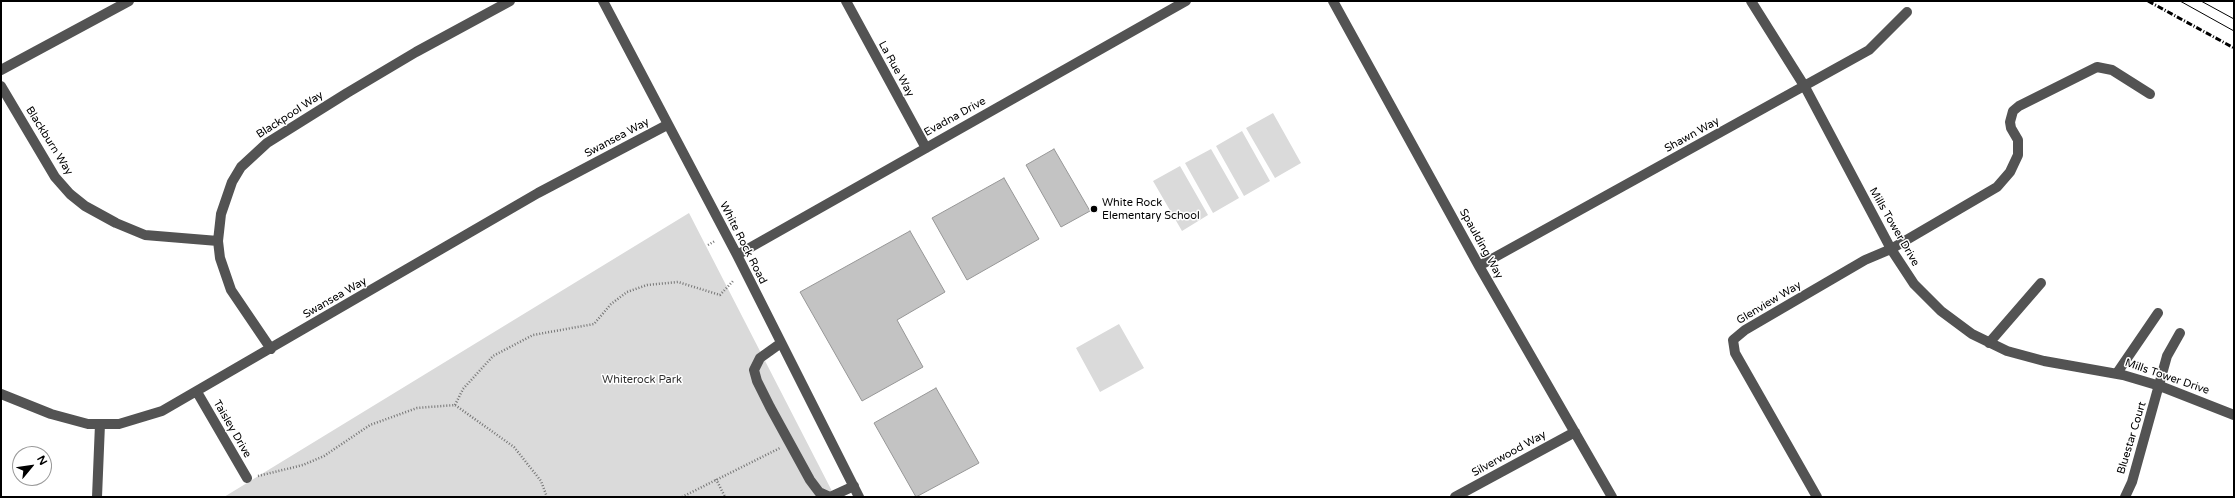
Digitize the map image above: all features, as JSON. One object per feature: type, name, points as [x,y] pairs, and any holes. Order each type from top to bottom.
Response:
[{"type":"street","points":[[1,70],[129,1]]},
{"type":"street","name":"Blackpool Way","points":[[270,349],[231,290],[224,275],[218,241],[221,214],[232,182],[241,167],[267,143],[410,56],[510,1]]},
{"type":"street","name":"White Rock Road","points":[[603,1],[736,255],[859,497]]},
{"type":"street","name":"La Rue Way","points":[[846,1],[926,148]]},
{"type":"street","name":"Evadna Drive","points":[[736,255],[829,204],[1186,1]]},
{"type":"street","name":"Spaulding Way","points":[[1333,1],[1480,266],[1612,497]]},
{"type":"street","name":"Mills Tower Drive","points":[[1751,1],[1805,87],[1902,268],[1927,298],[1956,323],[1990,343],[2013,353],[2044,361],[2118,373],[2160,386],[2234,415]]},
{"type":"street","name":"Shawn Way","points":[[1480,266],[1805,87],[1869,50],[1907,12]]},
{"type":"street","points":[[1891,249],[1997,186],[2010,172],[2018,155],[2018,140],[2011,128],[2010,122],[2014,111],[2019,106],[2097,66],[2112,70],[2150,94]]},
{"type":"street","name":"Blackburn Way","points":[[1,86],[55,177],[70,194],[85,206],[116,223],[145,235],[218,241]]},
{"type":"street","name":"Swansea Way","points":[[1,394],[51,414],[88,424],[119,424],[145,418],[162,412],[538,193],[668,125]]},
{"type":"street","name":"Glenview Way","points":[[1817,497],[1735,353],[1733,340],[1745,330],[1865,260],[1891,249]]},
{"type":"street","points":[[1990,343],[2041,283]]},
{"type":"street","points":[[2118,373],[2158,312]]},
{"type":"street","name":"Bluestar Court","points":[[2125,497],[2132,482],[2160,386],[2167,356],[2180,333]]},
{"type":"street","points":[[781,343],[760,358],[756,363],[754,370],[763,394],[815,488],[826,496],[830,497],[854,486]]},
{"type":"street","name":"Taisley Drive","points":[[197,392],[247,478]]},
{"type":"street","points":[[96,497],[100,424]]},
{"type":"street","name":"Silverwood Way","points":[[1455,497],[1575,432]]},
{"type":"path","points":[[708,245],[715,242]]},
{"type":"path","points":[[455,405],[463,389],[493,356],[533,335],[594,324],[611,304],[627,292],[647,285],[678,282],[720,295],[734,280]]},
{"type":"path","points":[[247,478],[303,465],[324,456],[370,425],[417,408],[455,405],[514,447],[541,481],[547,497]]},
{"type":"path","points":[[682,497],[782,446]]},
{"type":"path","points":[[716,479],[725,497]]},
{"type":"green space","points":[[1273,113],[1301,163],[1275,178],[1246,128]]},
{"type":"green space","points":[[1242,131],[1270,181],[1244,196],[1216,146]]},
{"type":"green space","points":[[1211,149],[1239,198],[1213,213],[1185,163]]},
{"type":"green space","points":[[1180,166],[1208,215],[1182,231],[1153,181]]},
{"type":"green space","name":"Whiterock Park","points":[[689,213],[835,497],[224,497]]},
{"type":"green space","points":[[1119,324],[1144,368],[1100,392],[1076,348]]},
{"type":"building","points":[[1054,149],[1090,211],[1061,227],[1026,165]]},
{"type":"building","points":[[1004,178],[1039,239],[967,280],[932,218]]},
{"type":"building","points":[[910,231],[945,292],[897,320],[923,367],[862,401],[800,292]]},
{"type":"building","points":[[936,388],[979,463],[916,497],[874,423]]},
{"type":"tram line","points":[[2180,1],[2234,31]]},
{"type":"tram line","points":[[2201,1],[2234,19]]},
{"type":"railway","points":[[2148,1],[2234,48]]},
{"type":"place","name":"White Rock Elementary School","points":[[1094,209]]}]
